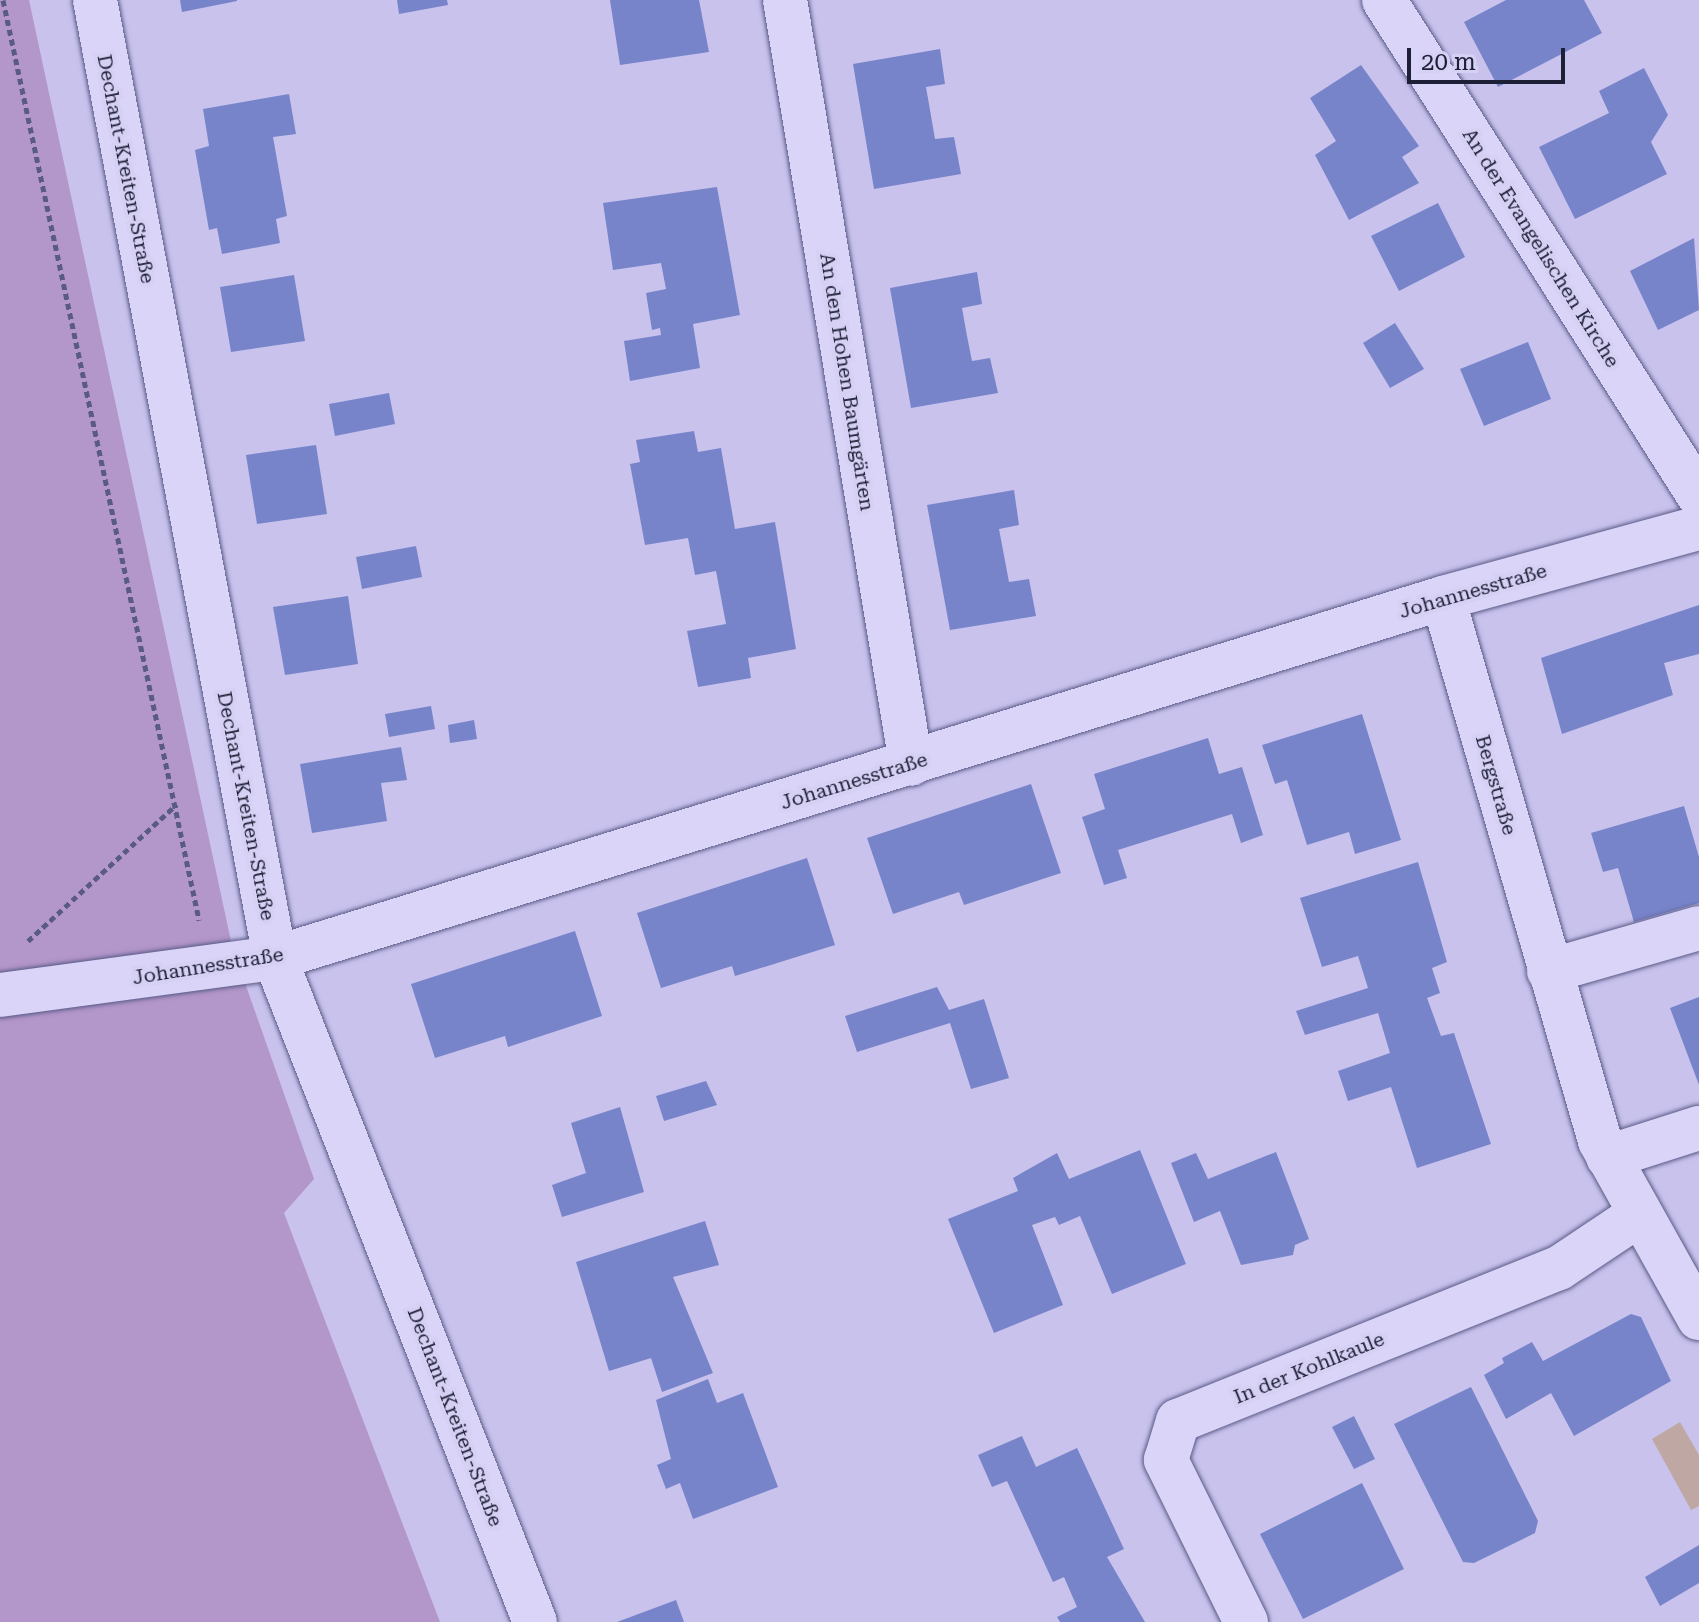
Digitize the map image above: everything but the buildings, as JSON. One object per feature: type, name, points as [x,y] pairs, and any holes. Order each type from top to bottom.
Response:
[{"type":"street","name":"Dechant-Kreiten-Straße","points":[[95,0],[275,958],[535,1622]]},
{"type":"street","name":"An den Hohen Baumgärten","points":[[785,0],[911,764]]},
{"type":"street","name":"An der Evangelischen Kirche","points":[[1384,0],[1699,496]]},
{"type":"street","name":"Johannesstraße","points":[[0,995],[275,958],[1443,598],[1699,528]]},
{"type":"street","name":"Bergstraße","points":[[1443,598],[1549,971],[1608,1157],[1637,1216],[1699,1318]]},
{"type":"street","points":[[1549,971],[1699,928]]},
{"type":"street","points":[[1608,1157],[1699,1128]]},
{"type":"street","name":"In der Kohlkaule","points":[[1246,1622],[1166,1460],[1178,1421],[1559,1268],[1637,1216]]},
{"type":"path","points":[[3,0],[177,803],[208,968]]},
{"type":"path","points":[[17,952],[177,803]]},
{"type":"shaded area","points":[[0,0],[29,0],[232,946],[314,1179],[284,1213],[440,1622],[0,1622]]},
{"type":"shaded area","points":[[1680,1422],[1699,1455],[1699,1506],[1691,1510],[1652,1439]]}]
